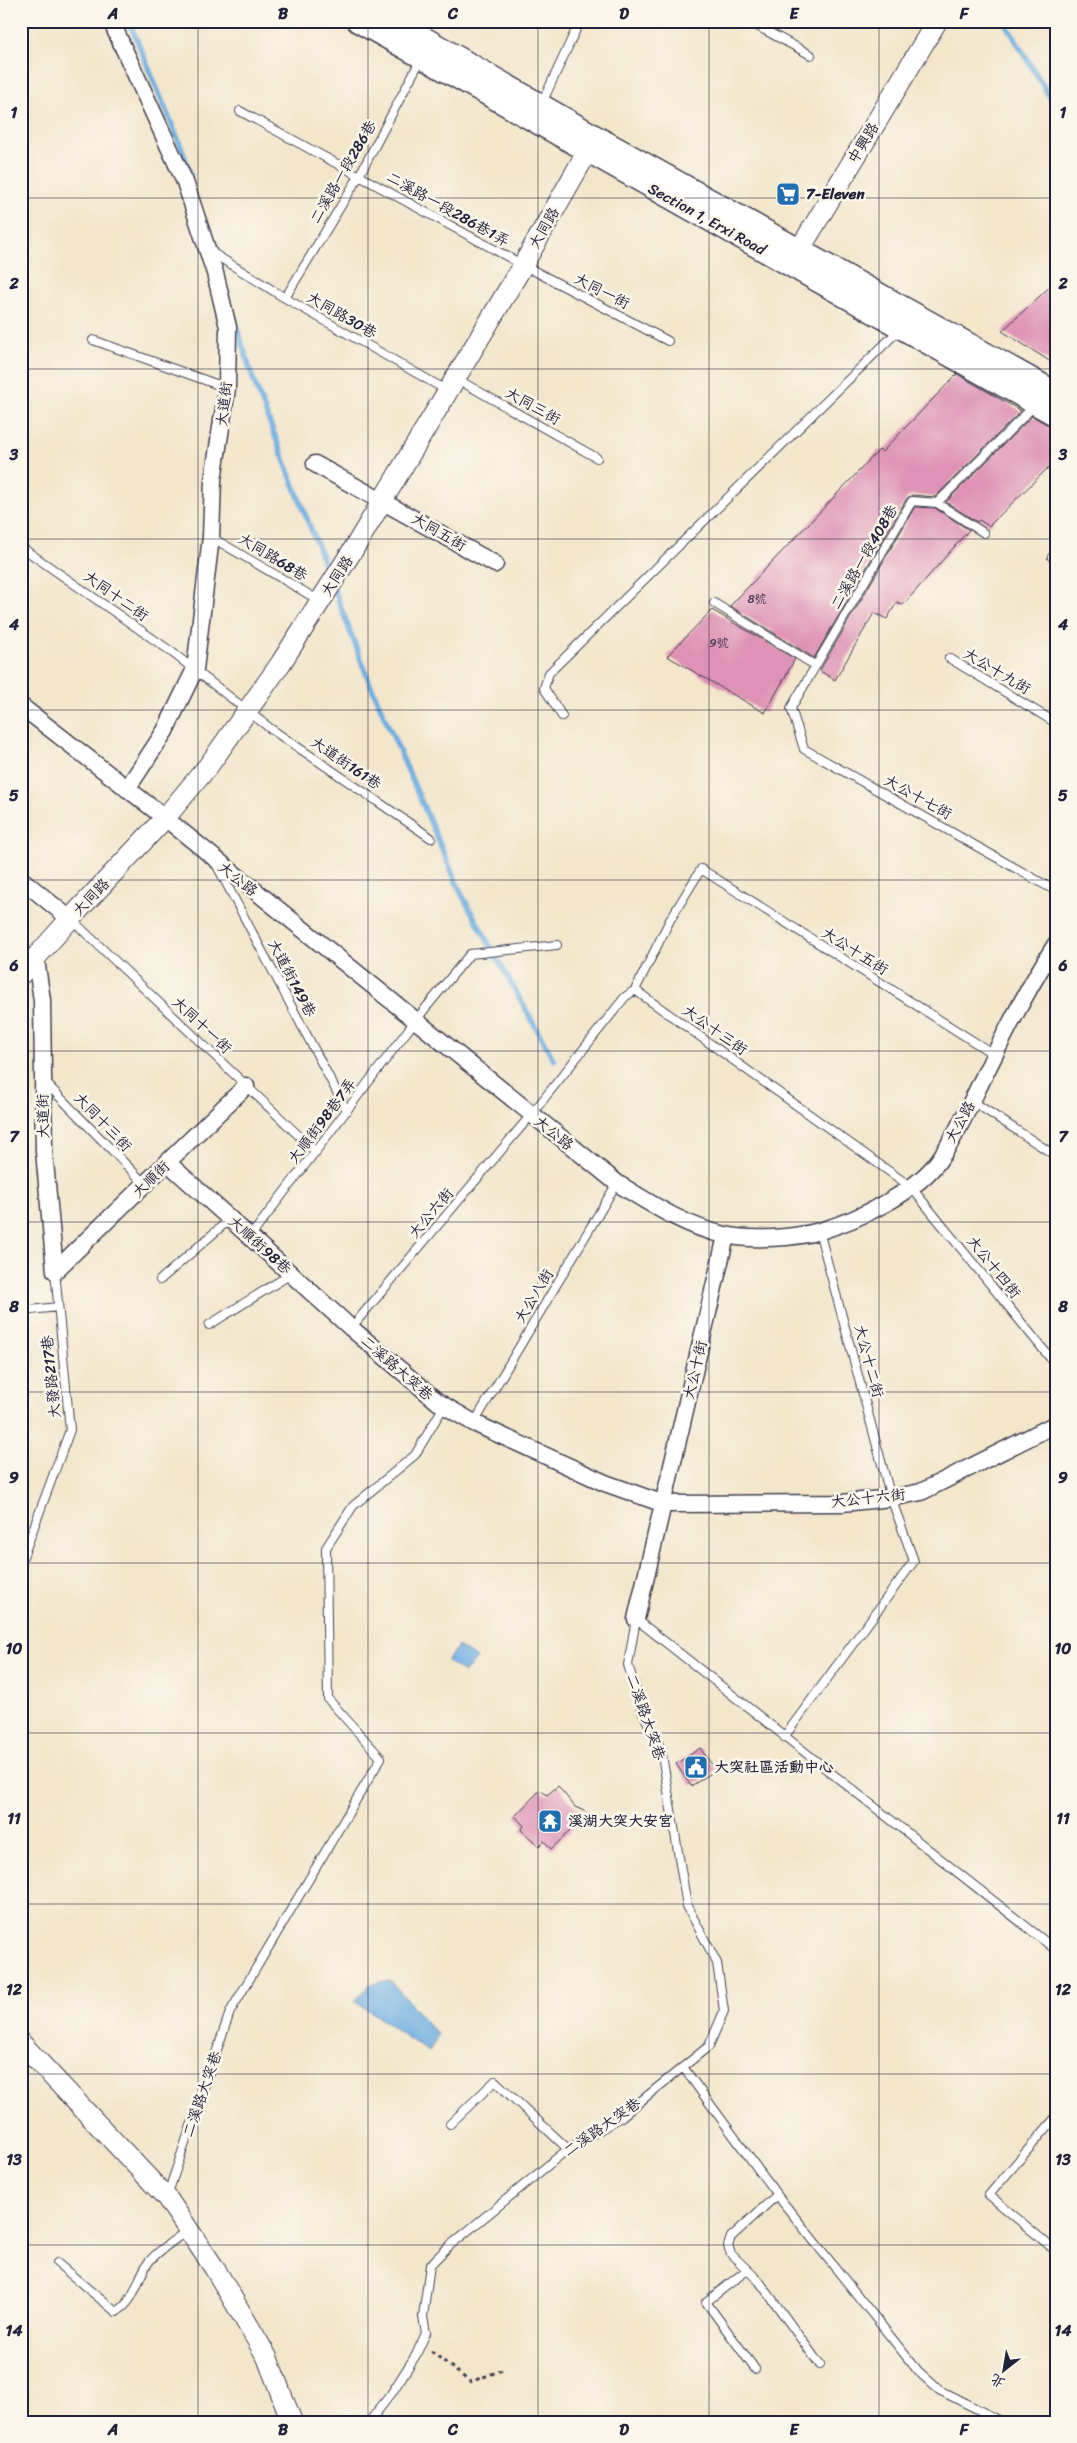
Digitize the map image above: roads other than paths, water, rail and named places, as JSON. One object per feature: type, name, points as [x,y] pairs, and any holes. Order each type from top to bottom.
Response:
[{"type":"main road","name":"Section 1, Erxi Road","points":[[358,21],[422,58],[537,113]]},
{"type":"main road","name":"Section 1, Erxi Road","points":[[394,21],[537,113],[591,145],[1046,395],[1056,415]]},
{"type":"main road","name":"Section 1, Erxi Road","points":[[794,257],[901,328],[1046,395]]},
{"type":"street","name":"大道街","points":[[111,21],[185,182],[208,250],[228,327],[227,388],[213,480],[211,537],[194,669],[165,731],[127,789]]},
{"type":"street","name":"中興路","points":[[794,257],[937,21]]},
{"type":"street","name":"大同路","points":[[21,974],[36,960],[70,919],[166,818],[209,765],[245,711],[281,663],[452,385],[591,145]]},
{"type":"street","name":"大同五街","points":[[316,464],[495,564]]},
{"type":"street","name":"大公路","points":[[21,706],[166,818],[415,1022],[617,1183],[667,1213],[726,1236],[752,1238],[788,1236],[819,1231],[875,1209],[911,1187],[938,1161],[972,1101],[1038,972],[1056,944]]},
{"type":"street","points":[[21,879],[70,919]]},
{"type":"street","name":"大道街","points":[[36,960],[42,1000],[44,1151],[55,1271]]},
{"type":"street","name":"大順街","points":[[55,1271],[246,1086]]},
{"type":"street","name":"大順街98巷","points":[[168,1163],[351,1328]]},
{"type":"street","name":"大公十街","points":[[636,1619],[726,1236]]},
{"type":"street","name":"二溪路大突巷","points":[[351,1328],[444,1406],[474,1423],[605,1483],[664,1504]]},
{"type":"street","name":"大公十六街","points":[[664,1504],[842,1503],[891,1498],[921,1492],[1056,1424]]},
{"type":"street","points":[[21,2043],[167,2198],[215,2270],[267,2357],[292,2422]]},
{"type":"lane","points":[[537,113],[580,21]]},
{"type":"lane","points":[[748,21],[811,55]]},
{"type":"lane","name":"二溪路一段286巷","points":[[285,298],[359,176],[422,58]]},
{"type":"lane","name":"二溪路一段286巷1弄","points":[[240,111],[523,265]]},
{"type":"lane","name":"大同路30巷","points":[[208,250],[285,298],[452,385]]},
{"type":"lane","name":"大同一街","points":[[523,265],[668,341]]},
{"type":"lane","points":[[562,716],[544,688],[549,673],[901,328]]},
{"type":"lane","points":[[92,340],[227,388]]},
{"type":"lane","name":"大同三街","points":[[452,385],[597,458]]},
{"type":"lane","points":[[984,533],[938,503],[1046,395]]},
{"type":"lane","name":"二溪路一段408巷","points":[[791,708],[912,501],[938,503]]},
{"type":"lane","name":"大同路68巷","points":[[211,537],[328,589]]},
{"type":"lane","name":"大同十二街","points":[[21,547],[194,669],[245,711]]},
{"type":"lane","points":[[714,603],[816,666]]},
{"type":"lane","name":"大公十九街","points":[[949,658],[1056,723]]},
{"type":"lane","name":"大公十七街","points":[[791,708],[804,749],[1056,891]]},
{"type":"lane","name":"大道街161巷","points":[[245,711],[432,838]]},
{"type":"lane","name":"大道街149巷","points":[[213,858],[347,1111]]},
{"type":"lane","name":"大公十五街","points":[[636,990],[670,920],[702,869],[994,1055]]},
{"type":"lane","name":"大同十一街","points":[[70,919],[316,1152]]},
{"type":"lane","name":"大順街98巷7弄","points":[[250,1237],[415,1022],[470,954],[557,945]]},
{"type":"lane","points":[[531,1115],[625,997],[636,990]]},
{"type":"lane","name":"大公十三街","points":[[636,990],[911,1187]]},
{"type":"lane","name":"大同十三街","points":[[42,1079],[146,1184]]},
{"type":"lane","points":[[972,1101],[1056,1156]]},
{"type":"lane","name":"大公六街","points":[[351,1328],[531,1115]]},
{"type":"lane","name":"大公八街","points":[[474,1423],[617,1183]]},
{"type":"lane","name":"大公十四街","points":[[911,1187],[1056,1365]]},
{"type":"lane","points":[[160,1280],[230,1219]]},
{"type":"lane","name":"大公十二街","points":[[784,1737],[914,1561],[891,1498],[819,1231]]},
{"type":"lane","name":"大發路217巷","points":[[21,1562],[70,1430],[55,1271]]},
{"type":"lane","points":[[209,1325],[291,1274]]},
{"type":"lane","points":[[21,1311],[58,1307]]},
{"type":"lane","name":"二溪路大突巷","points":[[167,2198],[230,2012],[381,1758],[328,1699],[326,1548],[353,1506],[415,1455],[444,1406]]},
{"type":"lane","points":[[636,1619],[1056,1950]]},
{"type":"lane","name":"二溪路大突巷","points":[[369,2422],[391,2394],[426,2333],[424,2317],[430,2265],[448,2247],[568,2149],[621,2117],[710,2046],[724,2011],[717,1963],[687,1906],[661,1749],[644,1715],[628,1665],[636,1619]]},
{"type":"lane","points":[[683,2067],[777,2195],[918,2371],[939,2390],[1003,2422]]},
{"type":"lane","points":[[450,2124],[496,2081],[568,2149]]},
{"type":"lane","points":[[1056,2117],[989,2195],[1056,2251]]},
{"type":"lane","points":[[777,2195],[731,2237],[728,2246],[731,2254],[758,2282],[820,2365]]},
{"type":"lane","points":[[57,2263],[116,2312],[124,2307],[140,2283],[148,2263],[188,2230]]},
{"type":"lane","points":[[747,2270],[706,2302],[755,2369]]},
{"type":"water","points":[[458,1646],[477,1658],[464,1673],[447,1661]]},
{"type":"water","points":[[390,1980],[438,2035],[429,2052],[354,2001],[369,1985]]},
{"type":"waterway","points":[[129,21],[182,149],[190,174]]},
{"type":"waterway","points":[[1004,21],[1056,107]]},
{"type":"waterway","points":[[234,317],[254,382],[330,578]]},
{"type":"waterway","points":[[334,589],[369,681],[462,895],[554,1060]]},
{"type":"place","name":"7-Eleven","points":[[788,194]]},
{"type":"place","name":"大突社區活動中心","points":[[696,1767]]},
{"type":"place","name":"溪湖大突大安宮","points":[[550,1821]]}]
